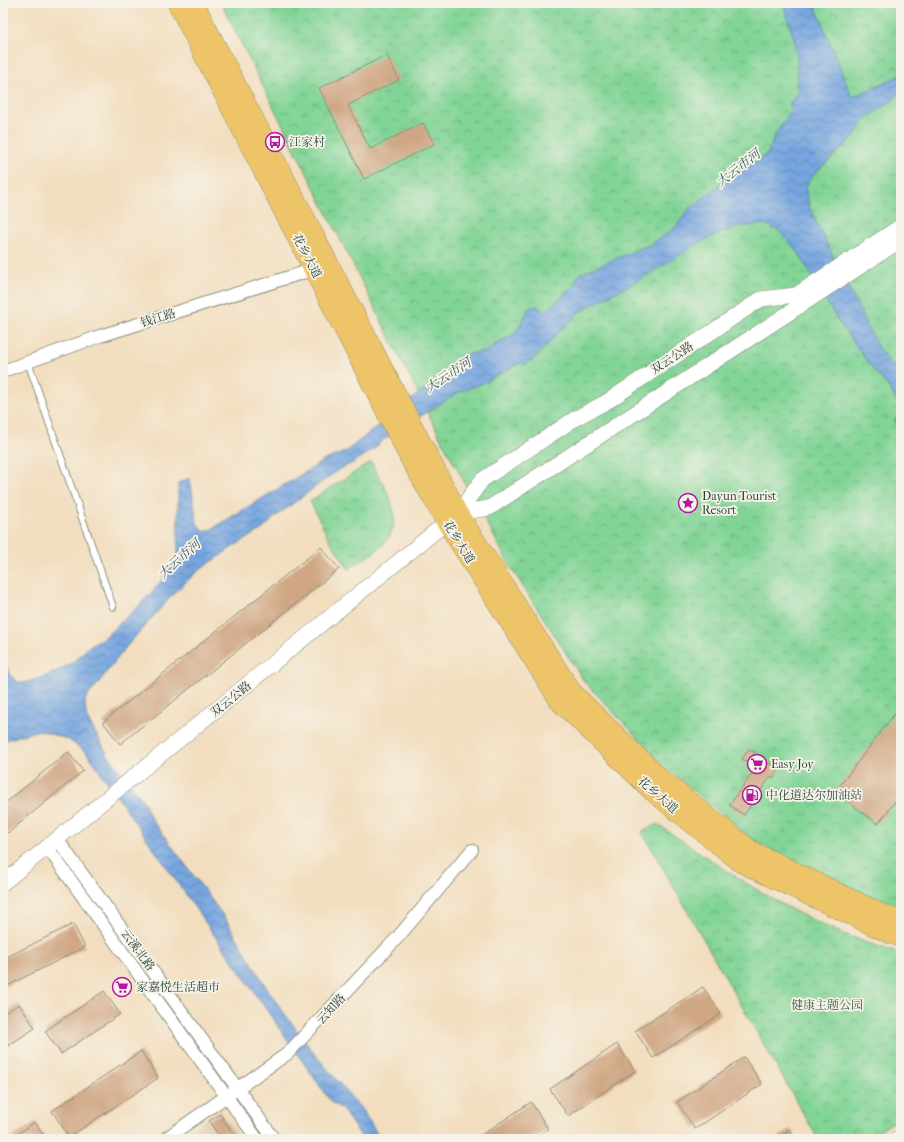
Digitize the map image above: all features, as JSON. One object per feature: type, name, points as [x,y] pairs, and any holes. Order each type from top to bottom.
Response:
[{"type":"main road","name":"花乡大道","points":[[177,3],[315,269],[387,395]]},
{"type":"main road","name":"花乡大道","points":[[194,3],[407,434],[452,518],[560,702],[652,791],[741,863],[901,937]]},
{"type":"main road","name":"花乡大道","points":[[452,518],[572,692],[660,778],[752,851],[887,916],[901,920]]},
{"type":"street","name":"双云公路","points":[[452,518],[489,508],[851,265],[901,226]]},
{"type":"street","name":"双云公路","points":[[851,265],[901,240]]},
{"type":"street","name":"钱江路","points":[[3,371],[100,336],[315,269]]},
{"type":"street","name":"双云公路","points":[[3,883],[452,518],[482,480],[576,418],[608,400],[761,299],[796,295],[814,290]]},
{"type":"street","name":"云溪北路","points":[[52,843],[274,1139]]},
{"type":"street","name":"云溪北路","points":[[52,843],[257,1139]]},
{"type":"street","name":"云知路","points":[[165,1139],[287,1054],[308,1034],[398,937],[472,850]]},
{"type":"street","points":[[897,1139],[901,1137]]},
{"type":"lane","points":[[28,362],[113,607]]},
{"type":"shaded area","points":[[220,1110],[242,1139],[177,1139]]},
{"type":"green space","name":"Dayun Tourist Resort","points":[[221,3],[901,3],[901,915],[796,864],[750,838],[665,767],[584,681],[510,566],[441,439]]},
{"type":"green space","points":[[371,462],[388,493],[394,514],[394,525],[390,536],[382,546],[349,569],[329,539],[310,501]]},
{"type":"green space","name":"健康主题公园","points":[[657,824],[757,890],[778,902],[821,924],[860,940],[901,954],[901,1117],[867,1139],[818,1139],[642,832]]},
{"type":"water","name":"大云市河","points":[[783,3],[814,3],[852,97],[901,75],[901,94],[865,120],[855,136],[813,175],[805,187],[810,209],[878,348],[892,365],[896,368],[901,366],[901,428],[894,420],[899,415],[900,407],[887,385],[872,368],[836,318],[797,250],[778,230],[764,224],[736,227],[706,239],[634,283],[578,312],[572,321],[560,330],[537,356],[525,365],[522,362],[479,385],[459,392],[383,440],[375,448],[353,463],[338,470],[275,517],[263,529],[234,546],[197,572],[174,593],[127,646],[85,700],[86,716],[108,755],[144,802],[151,818],[225,918],[271,995],[313,1052],[363,1111],[381,1139],[363,1139],[342,1109],[331,1102],[86,752],[69,740],[39,730],[3,741],[3,656],[10,676],[20,683],[34,680],[69,665],[94,642],[103,639],[135,610],[164,578],[178,553],[178,483],[190,478],[197,523],[204,532],[210,530],[325,460],[345,452],[421,392],[450,377],[457,368],[459,359],[462,355],[487,351],[498,342],[512,336],[518,329],[529,308],[536,306],[546,311],[565,295],[566,291],[571,290],[579,274],[651,244],[675,228],[689,209],[731,176],[744,170],[768,153],[775,135],[790,113],[790,103],[797,94],[797,61],[795,42]]},
{"type":"building","points":[[387,55],[399,80],[348,105],[370,149],[423,123],[434,144],[364,179],[319,88]]},
{"type":"building","points":[[321,547],[339,569],[120,744],[103,722]]},
{"type":"building","points":[[901,705],[901,794],[878,824],[835,792]]},
{"type":"building","points":[[749,749],[779,770],[773,778],[771,776],[744,815],[729,805],[756,768],[742,759]]},
{"type":"building","points":[[68,752],[83,771],[8,833],[3,827],[3,805]]},
{"type":"building","points":[[73,924],[85,947],[3,988],[3,959]]},
{"type":"building","points":[[703,987],[721,1014],[653,1058],[635,1031]]},
{"type":"building","points":[[104,991],[120,1014],[61,1054],[45,1031]]},
{"type":"building","points":[[19,1004],[35,1028],[3,1049],[3,1014]]},
{"type":"building","points":[[617,1044],[635,1071],[568,1116],[550,1089]]},
{"type":"building","points":[[141,1051],[158,1078],[69,1137],[52,1111]]},
{"type":"building","points":[[744,1057],[762,1084],[695,1129],[677,1102]]},
{"type":"building","points":[[531,1102],[548,1129],[533,1139],[475,1139]]},
{"type":"building","points":[[220,1114],[237,1139],[221,1139],[209,1121]]},
{"type":"building","points":[[35,1122],[46,1139],[10,1139]]},
{"type":"building","points":[[790,1129],[796,1139],[776,1139]]},
{"type":"place","name":"江家村","points":[[275,142]]},
{"type":"place","name":"Dayun Tourist Resort","points":[[688,503]]},
{"type":"place","name":"Easy Joy","points":[[757,764]]},
{"type":"place","name":"中化道达尔加油站","points":[[752,795]]},
{"type":"place","name":"家嘉悦生活超市","points":[[122,987]]}]
